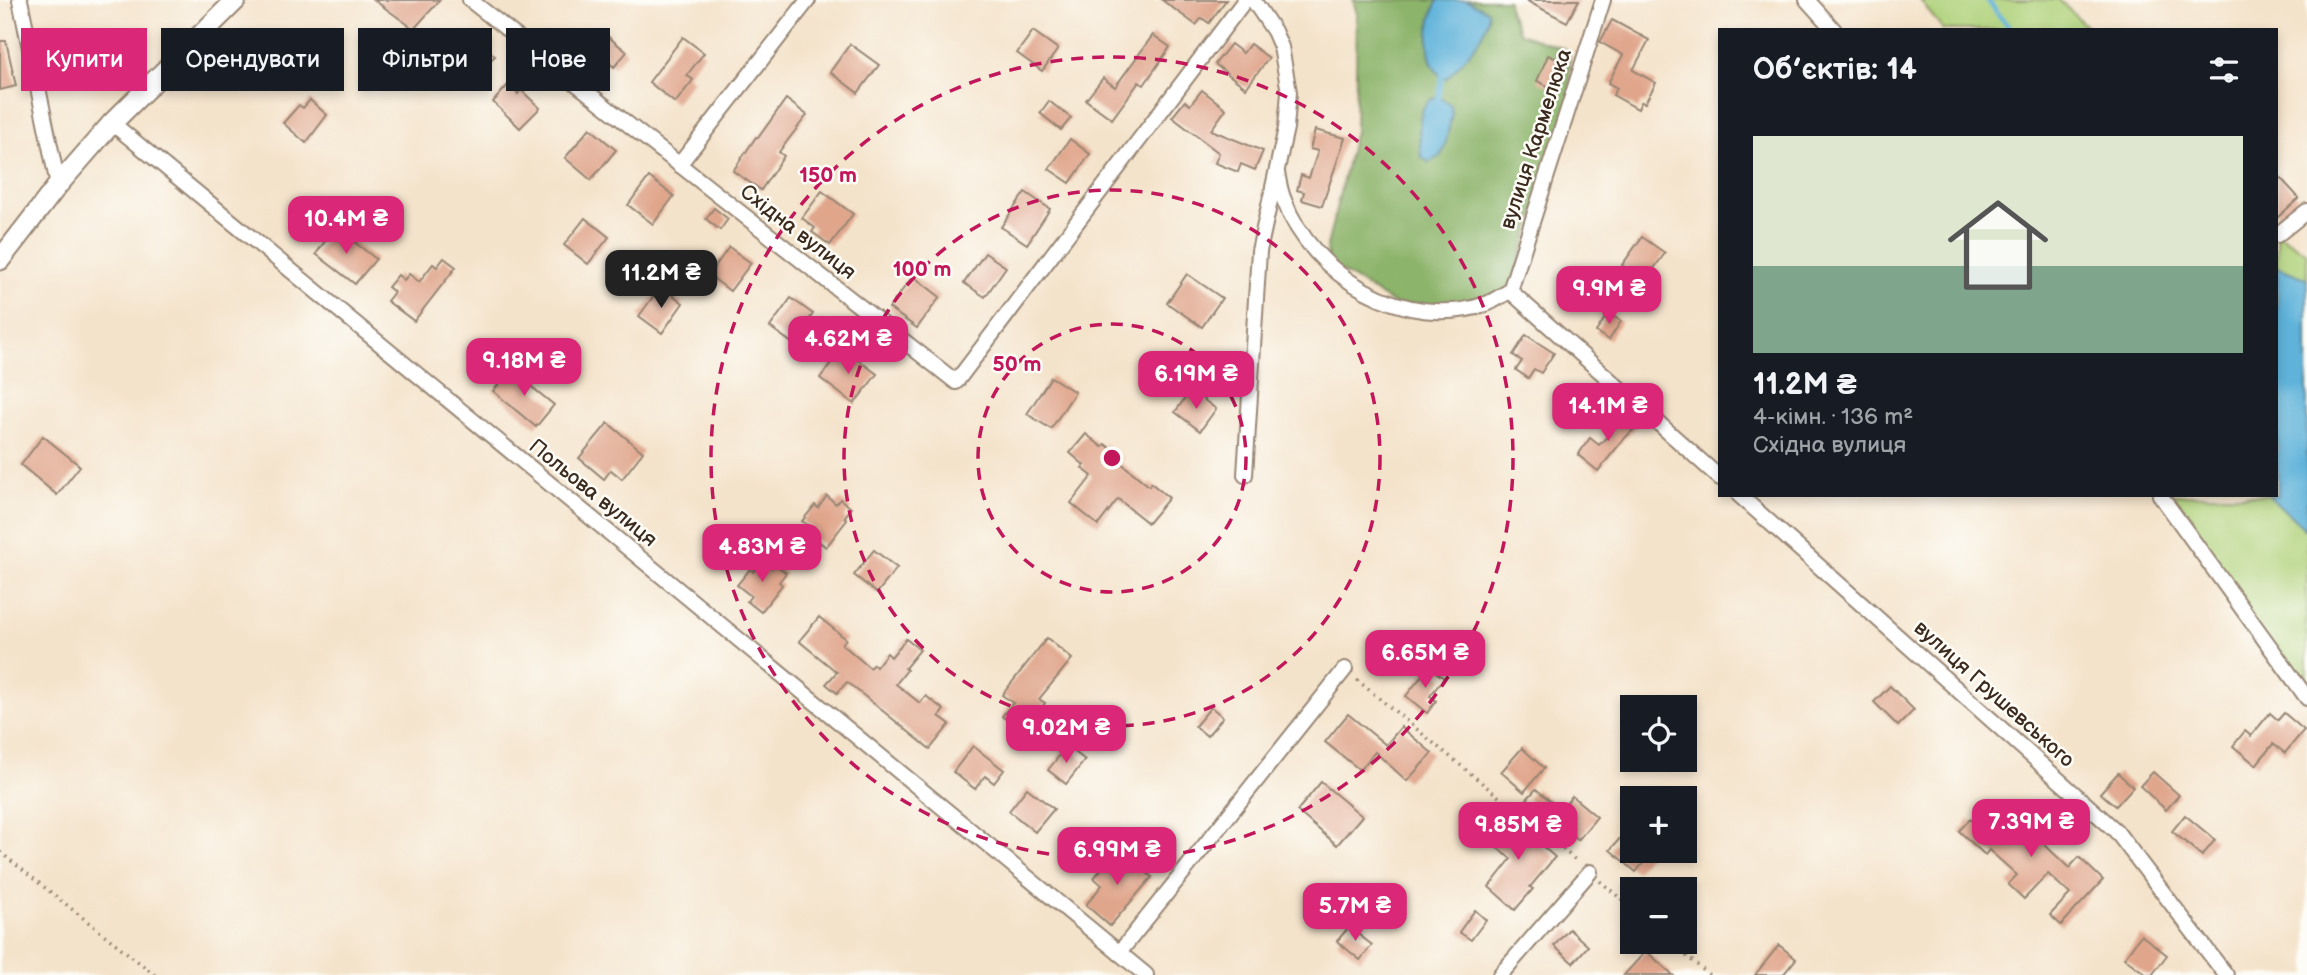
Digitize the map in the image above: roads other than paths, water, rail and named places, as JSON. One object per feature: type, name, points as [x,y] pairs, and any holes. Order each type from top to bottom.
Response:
[{"type":"main road","points":[[0,260],[112,122],[236,0]]},
{"type":"street","points":[[20,0],[58,186]]},
{"type":"street","name":"Східна вулиця","points":[[470,0],[957,382],[1245,0]]},
{"type":"street","points":[[679,165],[808,0]]},
{"type":"street","points":[[1245,475],[1259,251],[1286,128],[1289,92],[1281,47],[1253,0]]},
{"type":"street","name":"вулиця Кармелюка","points":[[1510,291],[1603,0]]},
{"type":"street","points":[[1807,0],[1832,28]]},
{"type":"street","name":"Польова вулиця","points":[[112,122],[1146,975]]},
{"type":"street","points":[[1277,173],[1284,200],[1301,233],[1341,274],[1376,298],[1416,310],[1464,309],[1487,304],[1510,291],[1718,476]]},
{"type":"street","points":[[2278,234],[2307,211]]},
{"type":"street","name":"вулиця Грушевського","points":[[1741,497],[2116,831],[2226,975]]},
{"type":"street","points":[[2161,497],[2307,698]]},
{"type":"street","points":[[1119,953],[1345,669]]},
{"type":"street","points":[[1500,975],[1590,872]]},
{"type":"water","points":[[1438,0],[1466,0],[1488,11],[1488,20],[1480,38],[1446,79],[1438,73],[1433,64],[1428,42],[1431,19]]},
{"type":"water","points":[[1439,96],[1451,105],[1452,114],[1440,157],[1429,162],[1421,157],[1420,121],[1425,105]]},
{"type":"water","points":[[2278,267],[2304,277],[2307,281],[2307,531],[2270,497],[2278,497]]},
{"type":"waterway","points":[[1987,0],[2009,28]]},
{"type":"waterway","points":[[1438,100],[1443,72]]}]
